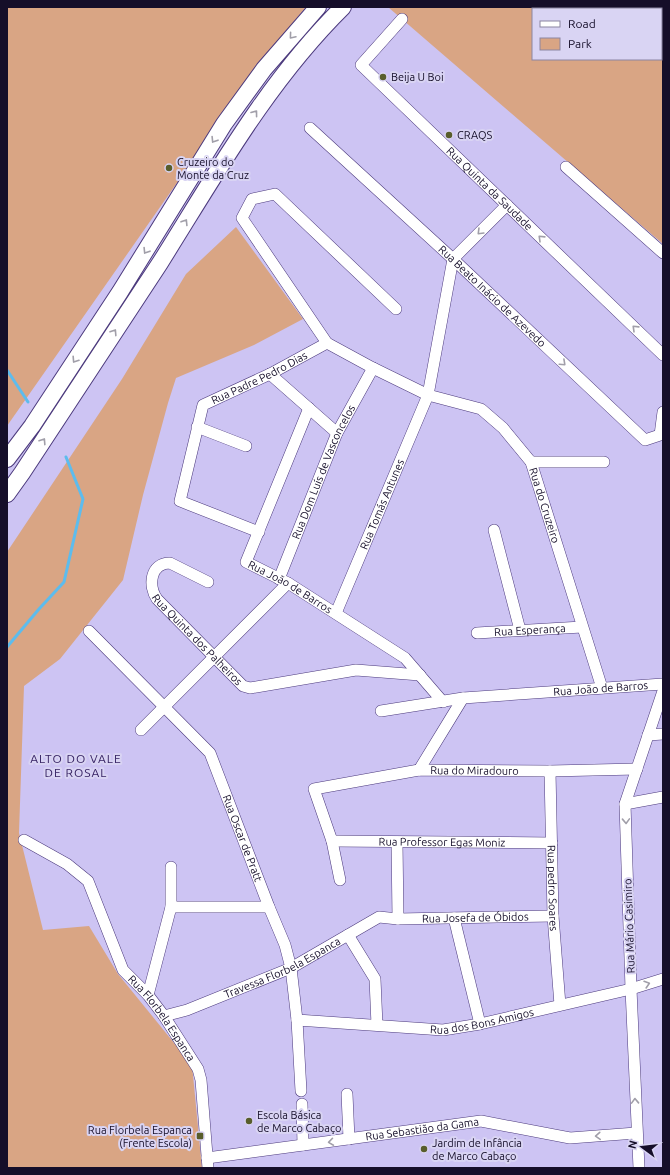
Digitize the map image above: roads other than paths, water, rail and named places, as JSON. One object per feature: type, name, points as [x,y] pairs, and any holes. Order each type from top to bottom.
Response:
[{"type":"highway","points":[[7,458],[32,426],[116,298],[224,124],[264,69],[318,7]]},
{"type":"highway","points":[[7,494],[160,262],[216,170],[253,115],[329,20],[343,7]]},
{"type":"highway","points":[[7,488],[22,473]]},
{"type":"street","name":"Rua Quinta da Saudade","points":[[402,19],[361,65],[663,355]]},
{"type":"street","name":"Rua Beato Inácio de Azevedo","points":[[310,128],[645,440],[660,435],[663,412]]},
{"type":"street","points":[[566,167],[663,253]]},
{"type":"street","points":[[327,344],[242,218],[252,199],[275,194],[396,309]]},
{"type":"street","points":[[453,260],[507,205]]},
{"type":"street","name":"Rua Tomás Antunes","points":[[336,614],[428,395],[453,260]]},
{"type":"street","name":"Rua do Cruzeiro","points":[[327,344],[428,395],[481,409],[503,428],[531,462],[602,688]]},
{"type":"street","name":"Rua Padre Pedro Dias","points":[[259,532],[180,501],[203,406],[270,374],[327,344]]},
{"type":"street","name":"Rua Dom Luís de Vasconcelos","points":[[284,581],[338,433],[373,368]]},
{"type":"street","points":[[270,374],[338,433]]},
{"type":"street","name":"Rua João de Barros","points":[[309,408],[246,562],[284,581],[405,658],[443,702]]},
{"type":"street","points":[[198,427],[246,446]]},
{"type":"street","points":[[531,462],[604,462]]},
{"type":"street","points":[[494,530],[520,630]]},
{"type":"street","name":"Rua Quinta dos Palheiros","points":[[208,582],[170,563],[163,563],[157,568],[151,583],[152,592],[157,599],[243,686],[250,688],[356,670],[420,675]]},
{"type":"street","points":[[141,730],[214,658],[284,581]]},
{"type":"street","name":"Rua Esperança","points":[[477,633],[582,627]]},
{"type":"street","name":"Rua Oscar de Pratt","points":[[88,631],[210,753],[285,945],[291,968],[297,1020],[301,1091]]},
{"type":"street","name":"Rua João de Barros","points":[[381,711],[463,698],[663,684]]},
{"type":"street","name":"Rua Mário Casimiro","points":[[639,1168],[636,1133],[625,804],[663,691]]},
{"type":"street","points":[[419,770],[463,698]]},
{"type":"street","points":[[648,735],[663,734]]},
{"type":"street","name":"Rua do Miradouro","points":[[332,841],[314,789],[419,770],[550,771],[637,768]]},
{"type":"street","name":"Rua pedro Soares","points":[[550,771],[553,916],[560,1005]]},
{"type":"street","points":[[625,804],[663,797]]},
{"type":"street","name":"Rua Florbela Espanca","points":[[24,840],[67,864],[88,881],[123,970],[148,995],[164,1016],[198,1069],[201,1080],[208,1163]]},
{"type":"street","points":[[332,841],[340,880]]},
{"type":"street","name":"Rua Professor Egas Moniz","points":[[332,841],[552,843]]},
{"type":"street","points":[[397,842],[398,919]]},
{"type":"street","points":[[148,995],[171,907],[172,867]]},
{"type":"street","points":[[171,907],[269,907]]},
{"type":"street","name":"Rua Josefa de Óbidos","points":[[398,919],[553,916]]},
{"type":"street","name":"Travessa Florbela Espanca","points":[[164,1016],[187,1010],[291,968],[379,917],[398,919]]},
{"type":"street","points":[[454,918],[480,1024]]},
{"type":"street","points":[[348,935],[375,979],[377,1025]]},
{"type":"street","name":"Rua dos Bons Amigos","points":[[297,1020],[443,1030],[480,1024],[631,989],[663,979]]},
{"type":"street","points":[[347,1094],[350,1139]]},
{"type":"street","points":[[302,1104],[303,1146]]},
{"type":"street","name":"Rua Sebastião da Gama","points":[[208,1163],[303,1146],[481,1121],[570,1138],[636,1133]]},
{"type":"waterway","points":[[7,370],[28,402]]},
{"type":"waterway","points":[[7,647],[64,582],[83,499],[66,457]]},
{"type":"place","name":"Beija U Boi","points":[[383,77]]},
{"type":"place","name":"CRAQS","points":[[449,135]]},
{"type":"place","name":"Cruzeiro do Monte da Cruz","points":[[169,168]]},
{"type":"place","name":"Escola Básica de Marco Cabaço","points":[[249,1121]]},
{"type":"place","name":"Rua Florbela Espanca (Frente Escola)","points":[[200,1136]]},
{"type":"place","name":"Jardim de Infância de Marco Cabaço","points":[[424,1149]]},
{"type":"district","name":"ALTO DO VALE DE ROSAL","points":[[76,766]]}]
